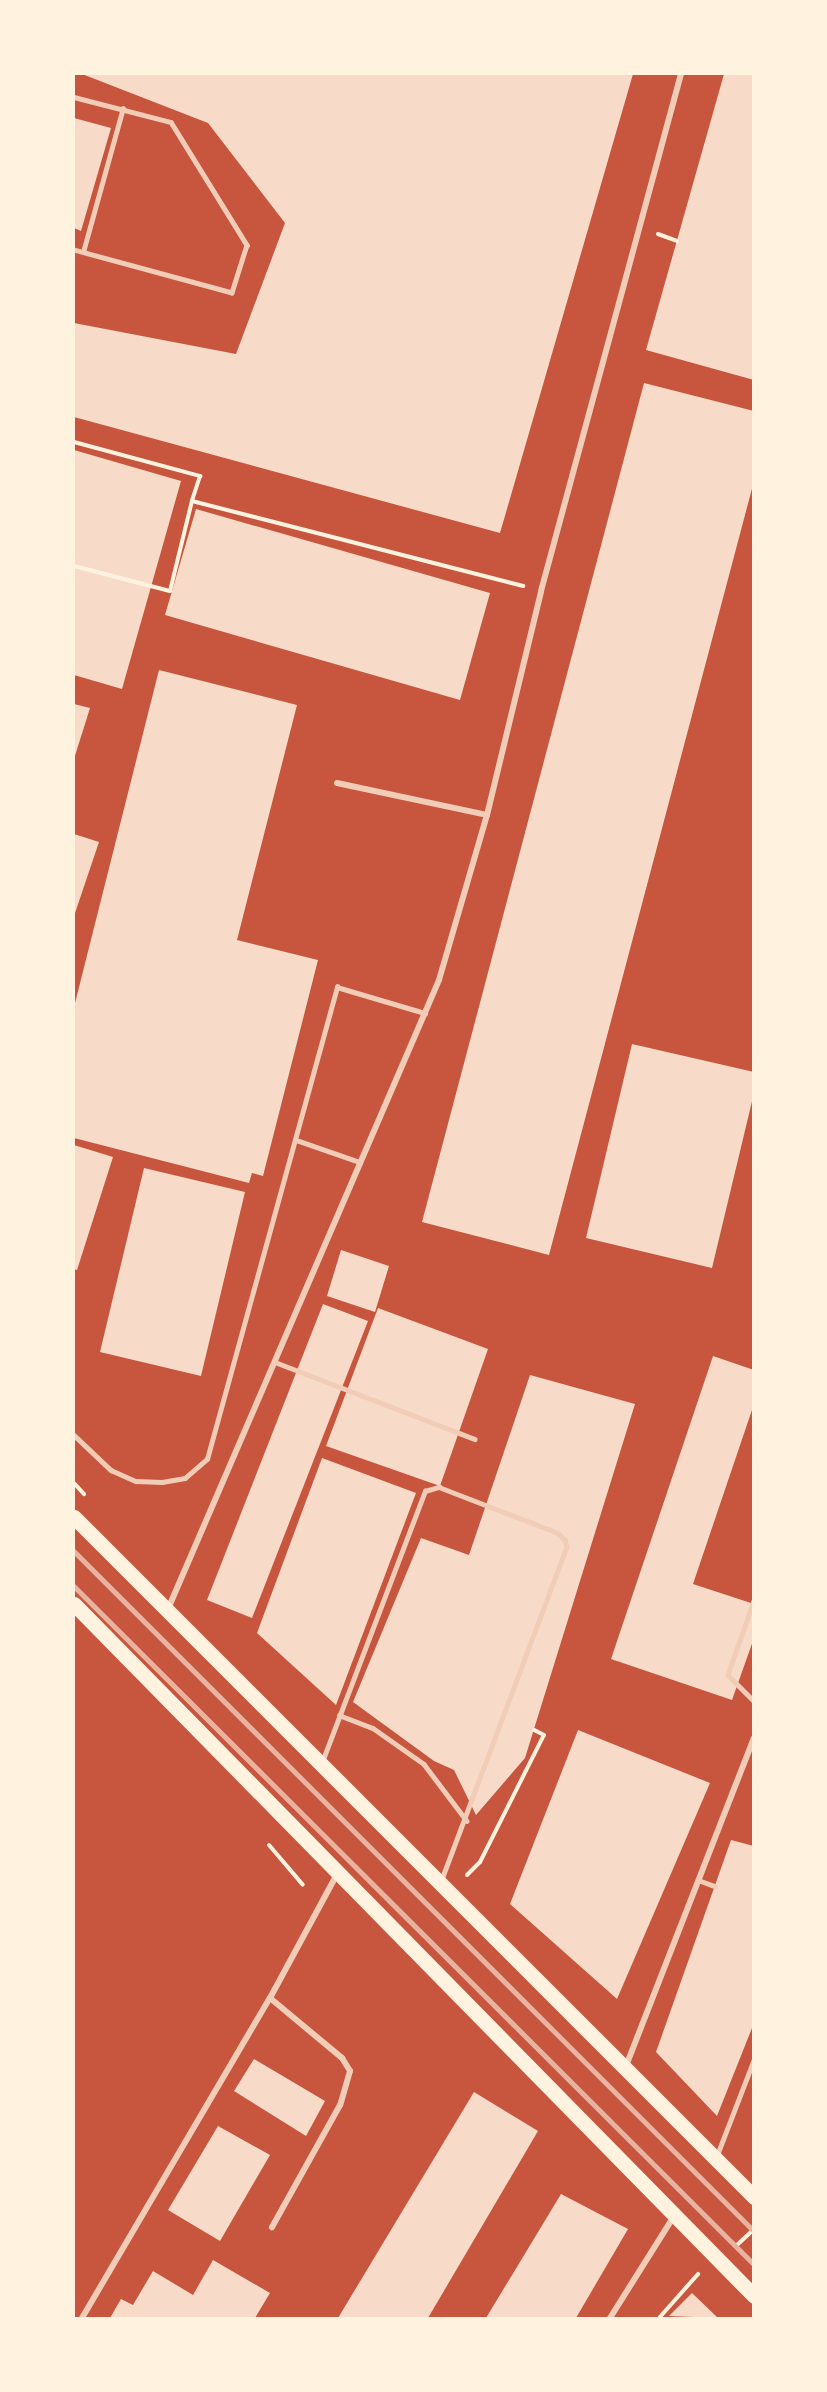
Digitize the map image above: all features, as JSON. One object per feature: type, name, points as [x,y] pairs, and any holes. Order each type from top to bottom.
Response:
[{"type":"main road","points":[[74,1516],[321,1765],[626,2066],[753,2197]]},
{"type":"main road","points":[[74,1604],[339,1871],[753,2296]]},
{"type":"street","points":[[168,1610],[439,980],[487,815],[541,591],[681,74]]},
{"type":"street","points":[[337,783],[487,815]]},
{"type":"street","points":[[626,2066],[700,1881],[753,1738]]},
{"type":"street","points":[[82,2319],[270,1998],[339,1871]]},
{"type":"street","points":[[270,1998],[342,2058],[350,2072],[340,2105],[272,2227]]},
{"type":"street","points":[[610,2319],[674,2216]]},
{"type":"lane","points":[[74,97],[171,122],[247,245],[232,293],[74,250]]},
{"type":"lane","points":[[83,252],[123,108]]},
{"type":"lane","points":[[74,1436],[111,1470],[136,1481],[162,1482],[185,1478],[207,1459],[337,987],[425,1013]]},
{"type":"lane","points":[[296,1140],[360,1162]]},
{"type":"lane","points":[[275,1362],[475,1439]]},
{"type":"lane","points":[[321,1765],[425,1491],[439,1487],[558,1533],[567,1547],[467,1821],[441,1882]]},
{"type":"lane","points":[[753,1601],[728,1675],[753,1701]]},
{"type":"lane","points":[[339,1715],[373,1728],[424,1764],[467,1821]]},
{"type":"lane","points":[[700,1881],[715,1886]]},
{"type":"lane","points":[[716,2158],[753,2059]]},
{"type":"path","points":[[74,442],[200,476],[170,591],[74,566]]},
{"type":"path","points":[[192,501],[541,591]]},
{"type":"path","points":[[464,1879],[480,1862],[543,1735],[534,1730]]},
{"type":"path","points":[[269,1845],[303,1885]]},
{"type":"path","points":[[659,2319],[704,2267]]},
{"type":"building","points":[[82,74],[633,74],[500,533],[74,417],[74,323],[236,354],[285,223],[208,123]]},
{"type":"building","points":[[724,74],[754,74],[754,380],[646,350]]},
{"type":"building","points":[[74,118],[111,128],[81,231],[74,228]]},
{"type":"building","points":[[644,383],[754,411],[754,481],[549,1255],[422,1222]]},
{"type":"building","points":[[74,450],[181,481],[122,689],[74,675]]},
{"type":"building","points":[[196,509],[490,593],[460,700],[165,615]]},
{"type":"building","points":[[159,670],[297,705],[237,940],[318,960],[263,1176],[252,1173],[249,1183],[74,1138],[74,1007]]},
{"type":"building","points":[[74,704],[90,708],[74,759]]},
{"type":"building","points":[[74,834],[99,842],[74,916]]},
{"type":"building","points":[[632,1044],[754,1072],[754,1093],[712,1268],[586,1238]]},
{"type":"building","points":[[74,1145],[113,1157],[77,1270],[74,1269]]},
{"type":"building","points":[[144,1168],[245,1192],[201,1376],[100,1352]]},
{"type":"building","points":[[341,1250],[389,1266],[375,1312],[327,1296]]},
{"type":"building","points":[[323,1304],[368,1321],[252,1618],[207,1600]]},
{"type":"building","points":[[378,1308],[488,1349],[440,1486],[326,1446]]},
{"type":"building","points":[[713,1356],[754,1370],[754,1404],[693,1584],[754,1604],[754,1638],[732,1700],[611,1659]]},
{"type":"building","points":[[530,1375],[635,1404],[525,1758],[476,1815],[454,1770],[434,1761],[353,1702],[421,1538],[469,1555]]},
{"type":"building","points":[[322,1458],[416,1493],[336,1705],[257,1633]]},
{"type":"building","points":[[578,1730],[710,1783],[617,1999],[510,1904]]},
{"type":"building","points":[[731,1840],[754,1846],[754,2023],[717,2116],[656,2052]]},
{"type":"building","points":[[254,2059],[325,2101],[306,2136],[234,2091]]},
{"type":"building","points":[[474,2092],[538,2131],[428,2318],[338,2318]]},
{"type":"building","points":[[218,2126],[270,2155],[220,2241],[168,2210]]},
{"type":"building","points":[[561,2194],[628,2229],[576,2318],[486,2318]]},
{"type":"building","points":[[213,2260],[270,2293],[255,2318],[110,2318],[121,2299],[133,2305],[153,2271],[193,2295]]},
{"type":"building","points":[[692,2293],[718,2318],[669,2316]]},
{"type":"railway","points":[[74,1551],[754,2231]]},
{"type":"railway","points":[[74,1586],[754,2264]]}]
